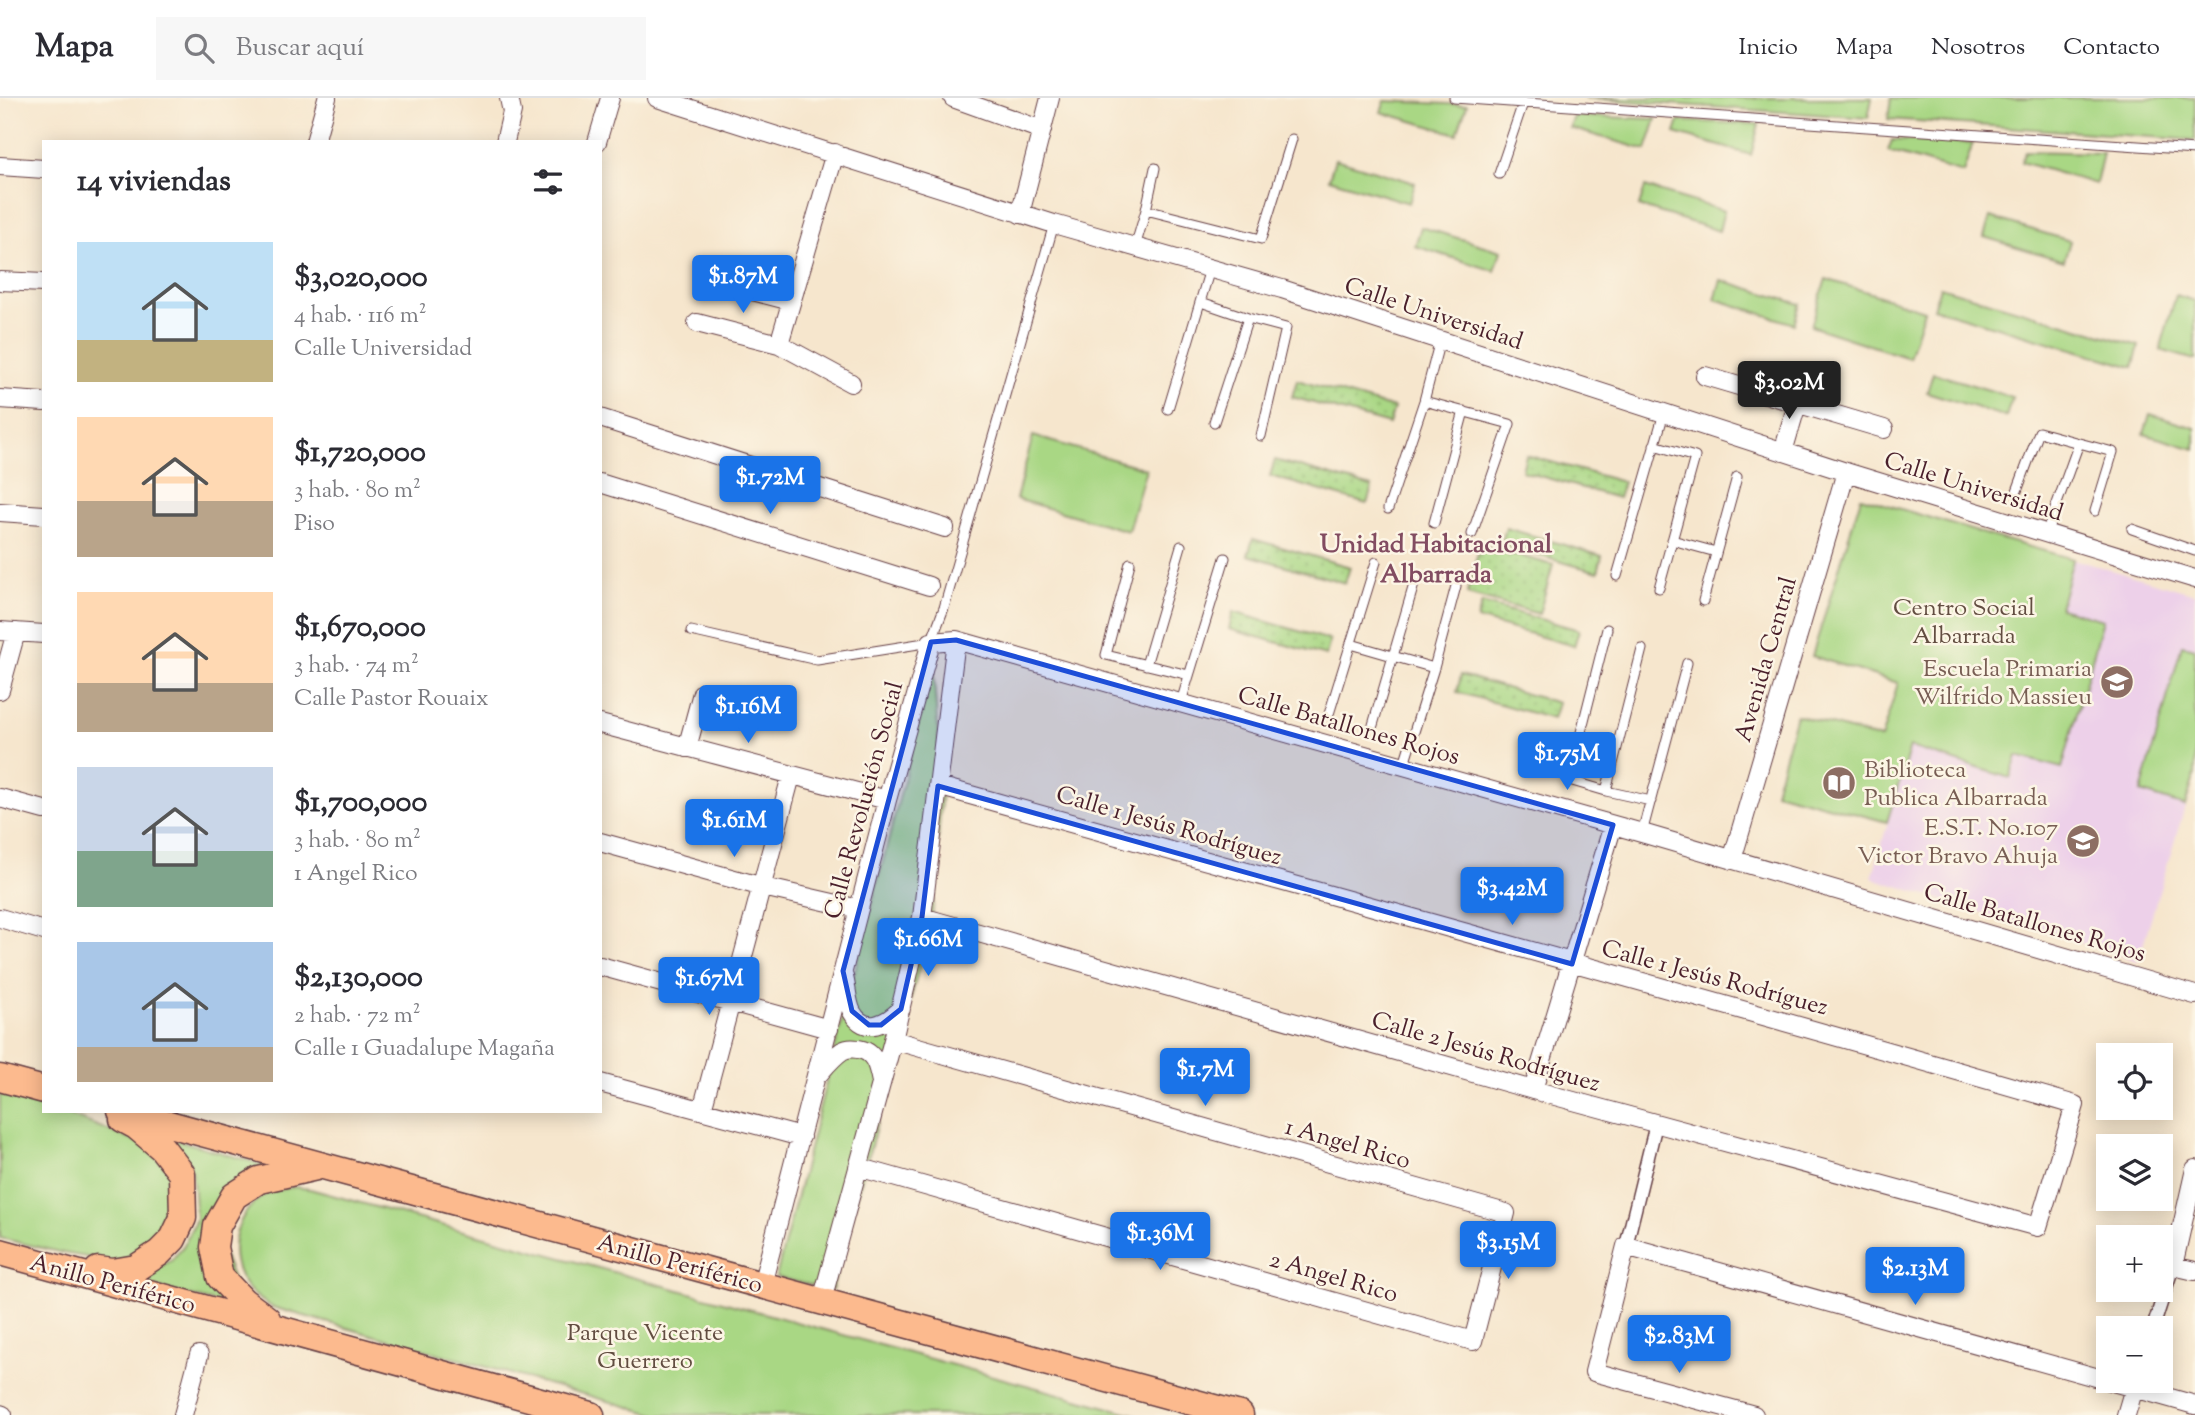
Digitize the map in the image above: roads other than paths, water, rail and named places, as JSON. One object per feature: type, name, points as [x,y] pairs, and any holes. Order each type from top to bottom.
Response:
[{"type":"main road","points":[[0,1078],[42,1089]]},
{"type":"main road","points":[[37,1262],[113,1272],[136,1268],[159,1253],[173,1239],[183,1218],[182,1174],[154,1141],[136,1126],[112,1113]]},
{"type":"main road","name":"Anillo Periférico","points":[[128,1113],[1240,1415]]},
{"type":"main road","points":[[282,1330],[243,1301],[220,1276],[214,1247],[217,1226],[234,1196],[259,1180],[321,1166]]},
{"type":"main road","name":"Anillo Periférico","points":[[0,1252],[582,1414]]},
{"type":"street","points":[[316,140],[327,98]]},
{"type":"street","points":[[505,140],[512,112],[509,98]]},
{"type":"street","points":[[598,140],[610,98]]},
{"type":"street","name":"Calle Universidad","points":[[657,98],[1020,214],[1282,289],[1783,452],[2195,579]]},
{"type":"street","points":[[953,98],[1042,130]]},
{"type":"street","points":[[1020,214],[1050,98]]},
{"type":"street","points":[[779,344],[835,153]]},
{"type":"street","points":[[0,166],[42,169]]},
{"type":"street","points":[[710,280],[791,301]]},
{"type":"street","points":[[0,281],[42,284]]},
{"type":"street","points":[[697,323],[779,344],[851,383]]},
{"type":"street","points":[[1705,376],[1884,429]]},
{"type":"street","points":[[0,399],[42,402]]},
{"type":"street","points":[[1783,452],[1797,404]]},
{"type":"street","points":[[602,419],[945,528]]},
{"type":"street","name":"Avenida Central","points":[[1732,860],[1846,472]]},
{"type":"street","points":[[602,483],[929,586]]},
{"type":"street","points":[[0,512],[42,515]]},
{"type":"street","points":[[0,691],[8,632],[42,634]]},
{"type":"street","points":[[822,1300],[893,1040],[922,917],[956,640]]},
{"type":"street","name":"Calle Batallones Rojos","points":[[931,642],[956,640],[1181,702],[1642,833],[2195,995]]},
{"type":"street","name":"Calle Revolución Social","points":[[762,1285],[887,800],[931,642]]},
{"type":"street","points":[[687,748],[702,693]]},
{"type":"street","points":[[602,725],[887,800]]},
{"type":"street","points":[[702,1110],[791,776]]},
{"type":"street","name":"Calle 1 Jesús Rodríguez","points":[[938,786],[1841,1037],[2075,1105],[2038,1227]]},
{"type":"street","points":[[0,797],[42,809]]},
{"type":"street","points":[[1533,1090],[1613,825]]},
{"type":"street","points":[[602,843],[763,887],[859,909]]},
{"type":"street","name":"Calle 2 Jesús Rodríguez","points":[[922,917],[1533,1090],[2038,1227]]},
{"type":"street","points":[[0,918],[42,930]]},
{"type":"street","points":[[602,968],[829,1029]]},
{"type":"street","name":"Calle Revolución Social","points":[[843,971],[852,1011],[858,1019],[869,1025],[881,1025],[891,1020],[901,1009]]},
{"type":"street","name":"1 Angel Rico","points":[[893,1040],[1506,1213],[1473,1341]]},
{"type":"street","points":[[816,1077],[841,1052],[850,1048],[863,1049],[871,1054],[877,1064],[881,1082]]},
{"type":"street","points":[[602,1084],[800,1138]]},
{"type":"street","points":[[1656,1124],[1594,1373],[1754,1415]]},
{"type":"street","name":"2 Angel Rico","points":[[858,1167],[1473,1341]]},
{"type":"street","points":[[2195,1169],[2173,1266],[2195,1272]]},
{"type":"street","points":[[1626,1246],[2096,1373]]},
{"type":"street","points":[[183,1415],[199,1355]]},
{"type":"street","points":[[2126,1415],[2132,1393]]},
{"type":"street","points":[[2161,1393],[2195,1405]]},
{"type":"lane","points":[[1454,98],[2195,150]]},
{"type":"lane","points":[[1499,174],[1523,103]]},
{"type":"lane","points":[[1146,210],[1261,239],[1292,139]]},
{"type":"lane","points":[[1135,247],[1155,168]]},
{"type":"lane","points":[[691,631],[817,660],[931,642],[944,608],[1054,224]]},
{"type":"lane","points":[[1168,409],[1210,269]]},
{"type":"lane","points":[[1200,302],[1286,328],[1261,436]]},
{"type":"lane","points":[[1214,422],[1248,318]]},
{"type":"lane","points":[[1388,509],[1424,401],[1440,340]]},
{"type":"lane","points":[[1424,401],[1510,424],[1472,534]]},
{"type":"lane","points":[[1434,523],[1464,411]]},
{"type":"lane","points":[[1618,576],[1664,413]]},
{"type":"lane","points":[[2017,491],[2039,432],[2113,452],[2095,511]]},
{"type":"lane","points":[[2046,534],[2079,443]]},
{"type":"lane","points":[[1654,445],[1695,457],[1659,588]]},
{"type":"lane","points":[[1703,601],[1737,477]]},
{"type":"lane","points":[[2132,529],[2195,551]]},
{"type":"lane","points":[[1672,540],[1716,552]]},
{"type":"lane","points":[[1146,665],[1181,546]]},
{"type":"lane","points":[[1181,702],[1225,558]]},
{"type":"lane","points":[[1329,714],[1376,562]]},
{"type":"lane","points":[[1130,563],[1106,655],[1189,674]]},
{"type":"lane","points":[[1373,725],[1417,574]]},
{"type":"lane","points":[[1403,767],[1456,586]]},
{"type":"lane","points":[[1607,629],[1569,780],[1651,801]]},
{"type":"lane","points":[[1351,644],[1434,668]]},
{"type":"lane","points":[[1606,791],[1642,649]]},
{"type":"lane","points":[[1642,833],[1687,663]]},
{"type":"place","name":"Escuela Primaria Wilfrido Massieu","points":[[2117,682]]},
{"type":"place","name":"Biblioteca Publica Albarrada","points":[[1839,783]]},
{"type":"place","name":"E.S.T. No.107 Victor Bravo Ahuja","points":[[2083,841]]},
{"type":"district","name":"Unidad Habitacional Albarrada","points":[[1436,558]]},
{"type":"park label","name":"Centro Social Albarrada","points":[[1964,621]]},
{"type":"park label","name":"Parque Vicente Guerrero","points":[[645,1346]]}]
